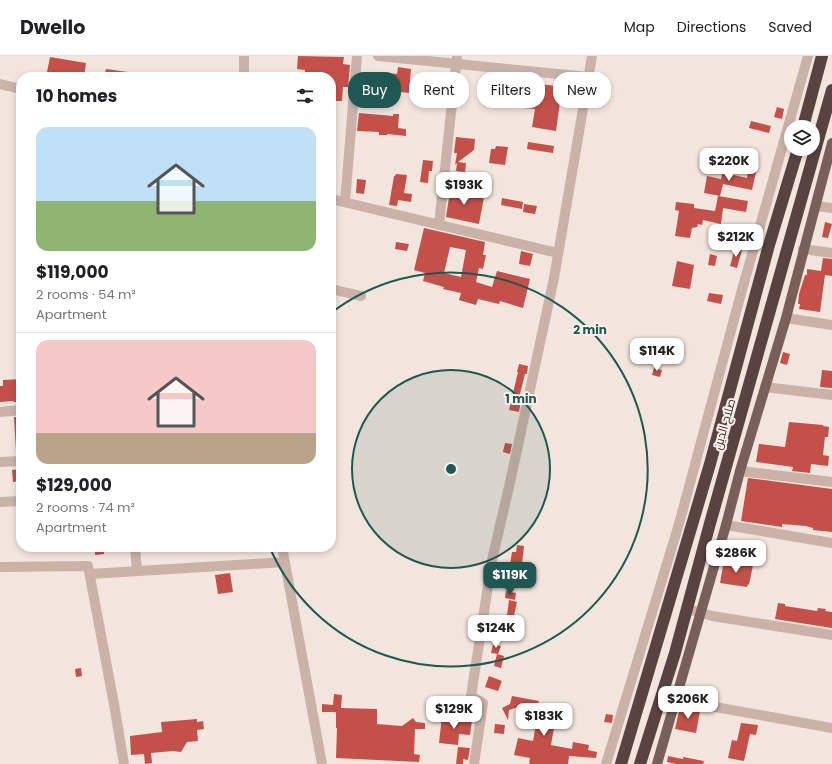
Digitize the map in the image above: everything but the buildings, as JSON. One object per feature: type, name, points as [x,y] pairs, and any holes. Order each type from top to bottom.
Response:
[{"type":"highway","points":[[806,120],[822,56]]},
{"type":"highway","name":"صلاح الدين","points":[[640,764],[675,652],[832,90]]},
{"type":"highway","name":"صلاح الدين","points":[[621,764],[710,464],[764,265],[796,156]]},
{"type":"highway","points":[[780,210],[788,209],[793,212],[796,217]]},
{"type":"highway","points":[[764,265],[774,262],[779,265],[781,270]]},
{"type":"main road","points":[[657,764],[726,525],[740,471],[786,318],[803,249],[831,150]]},
{"type":"street","points":[[244,56],[244,72]]},
{"type":"street","points":[[345,202],[357,56]]},
{"type":"street","points":[[378,56],[457,60],[553,72]]},
{"type":"street","points":[[589,72],[592,56]]},
{"type":"street","points":[[606,764],[679,524],[808,56]]},
{"type":"street","points":[[439,225],[457,60]]},
{"type":"street","points":[[0,84],[16,88]]},
{"type":"street","points":[[474,764],[483,703],[471,696],[492,560],[552,286],[583,108]]},
{"type":"street","points":[[768,197],[775,208],[780,210]]},
{"type":"street","points":[[336,200],[558,253]]},
{"type":"street","points":[[816,206],[832,208]]},
{"type":"street","points":[[803,249],[832,254]]},
{"type":"street","points":[[336,290],[361,296]]},
{"type":"street","points":[[786,318],[832,325]]},
{"type":"street","points":[[765,387],[832,395]]},
{"type":"street","points":[[0,412],[16,410]]},
{"type":"street","points":[[0,462],[16,461]]},
{"type":"street","points":[[740,471],[832,482]]},
{"type":"street","points":[[0,502],[16,501]]},
{"type":"street","points":[[726,525],[832,543]]},
{"type":"street","points":[[667,562],[686,546]]},
{"type":"street","points":[[135,552],[137,571]]},
{"type":"street","points":[[283,552],[322,764]]},
{"type":"street","points":[[90,574],[285,562]]},
{"type":"street","points":[[0,567],[88,566],[124,764]]},
{"type":"street","points":[[687,609],[712,616],[832,635]]},
{"type":"street","points":[[676,700],[832,728]]}]
